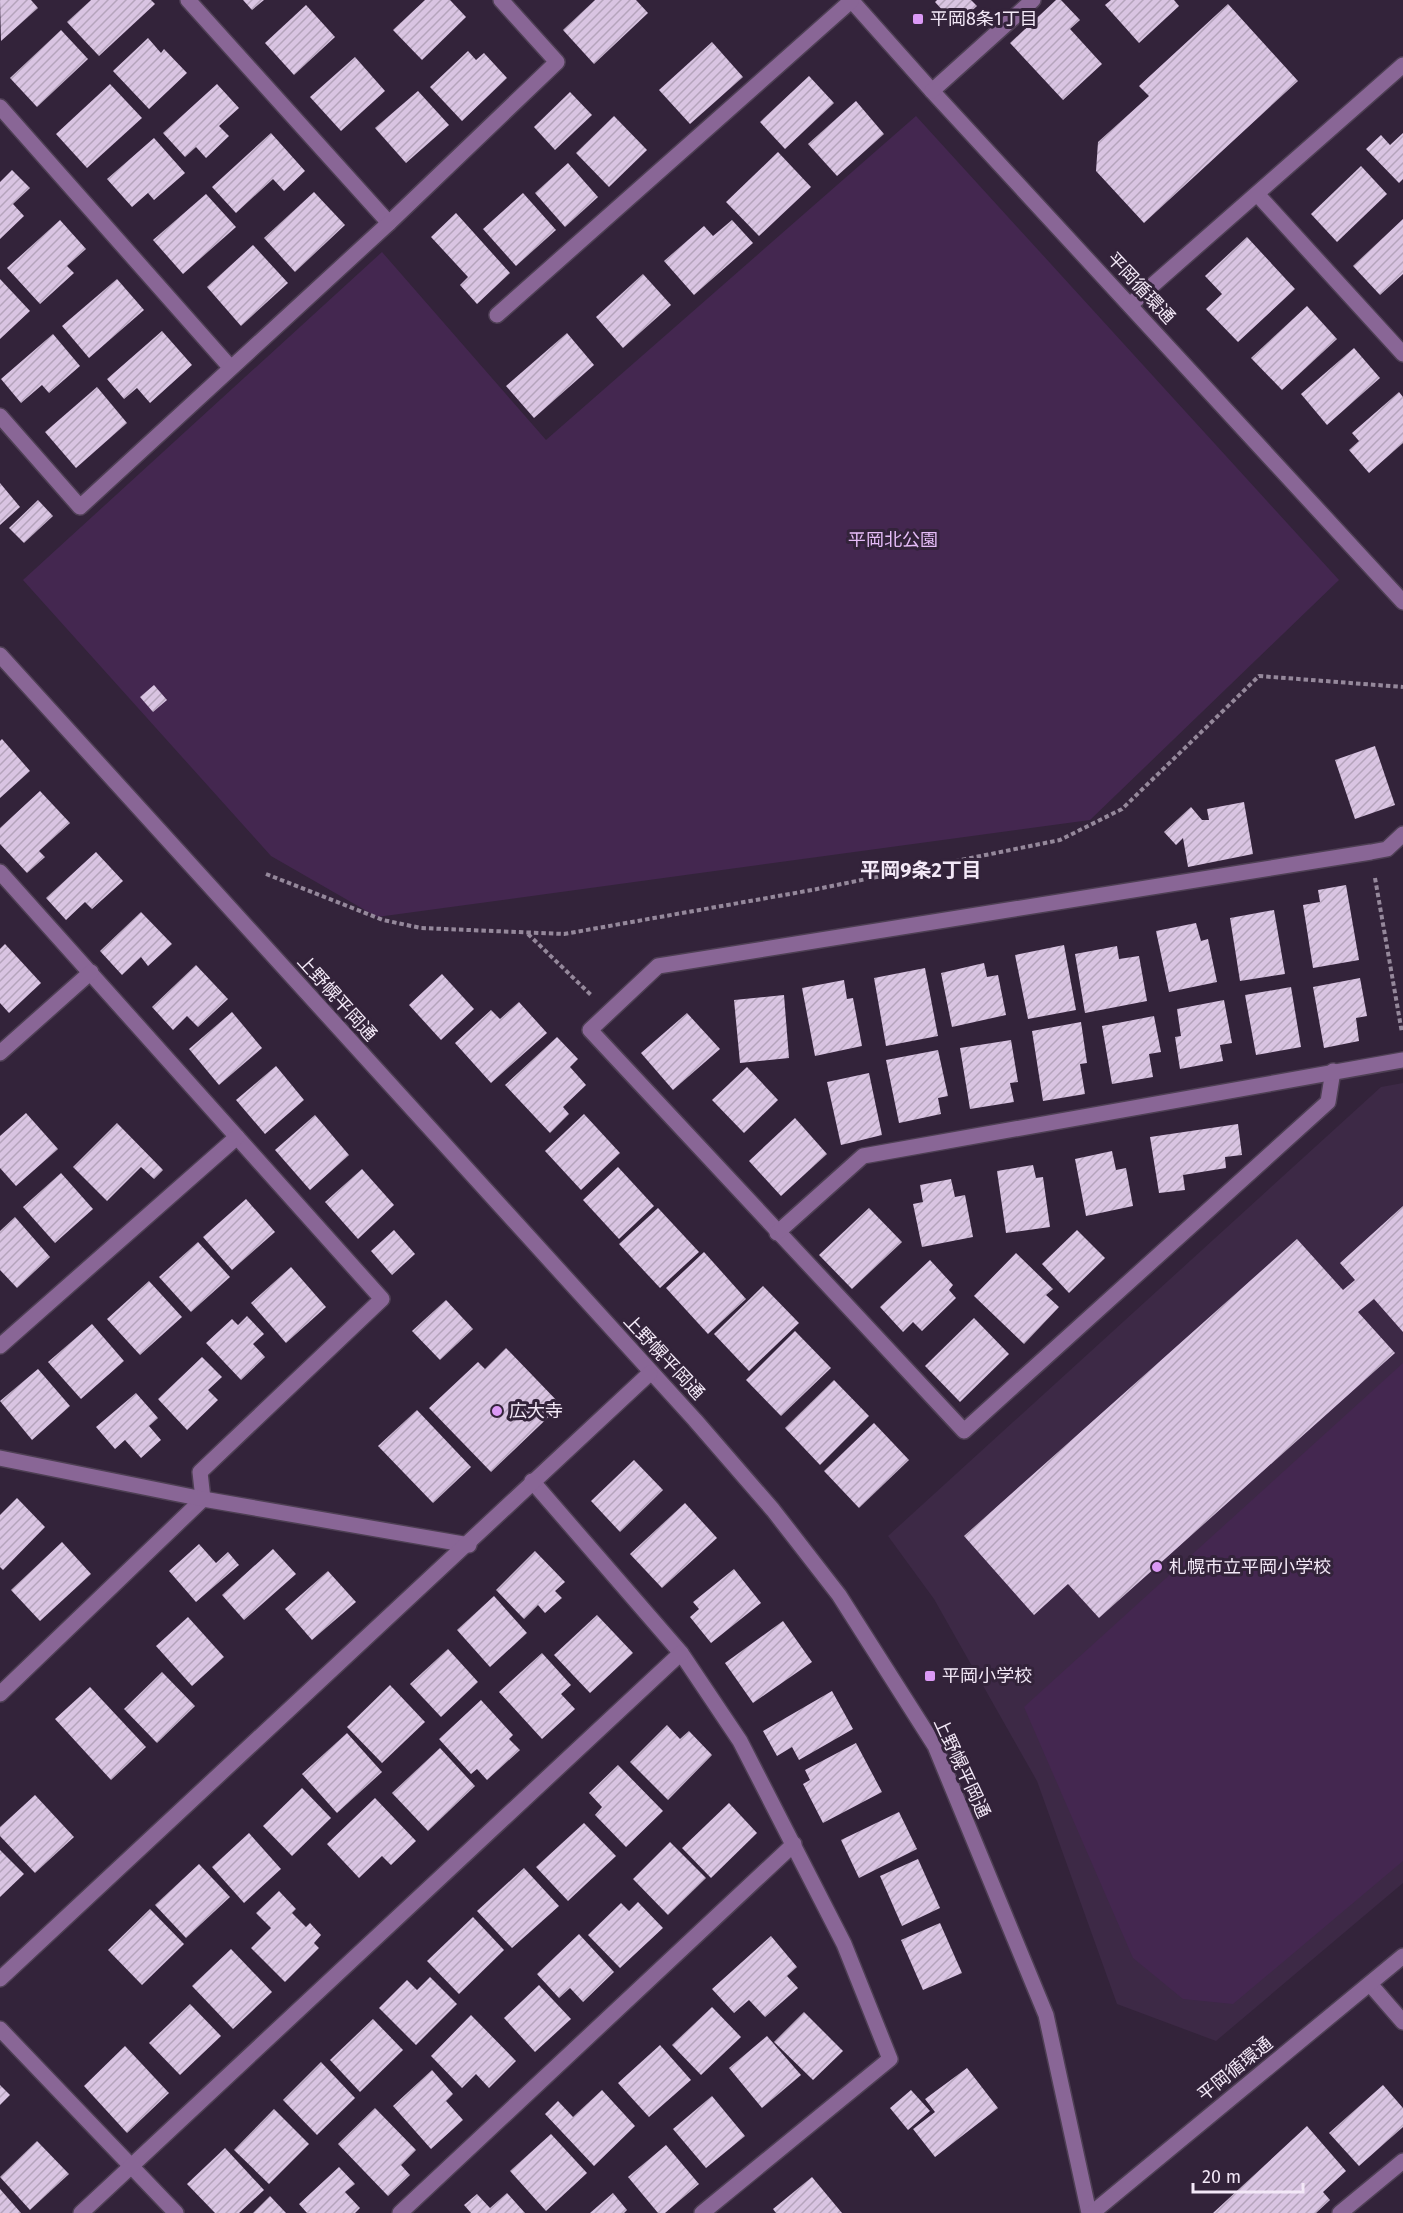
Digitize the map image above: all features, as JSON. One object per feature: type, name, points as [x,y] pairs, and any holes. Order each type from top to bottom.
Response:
[{"type":"street","points":[[188,0],[389,223]]},
{"type":"street","points":[[0,416],[80,507],[389,223],[557,62],[501,0]]},
{"type":"street","points":[[497,315],[851,0]]},
{"type":"street","name":"平岡循環通","points":[[851,0],[1403,602]]},
{"type":"street","points":[[932,91],[1033,0]]},
{"type":"street","points":[[1130,305],[1403,65]]},
{"type":"street","points":[[0,107],[230,367]]},
{"type":"street","points":[[1257,194],[1403,354]]},
{"type":"street","name":"上野幌平岡通","points":[[0,655],[773,1510],[839,1595],[935,1746],[1046,2015],[1090,2213]]},
{"type":"street","points":[[1333,1071],[1328,1102],[964,1431],[590,1030],[658,966],[1371,852],[1387,849],[1403,834]]},
{"type":"street","points":[[0,872],[92,972],[382,1299],[200,1472],[203,1499]]},
{"type":"street","points":[[0,1053],[92,972]]},
{"type":"street","points":[[777,1233],[863,1156],[1403,1060]]},
{"type":"street","points":[[0,1346],[237,1137]]},
{"type":"street","points":[[0,1979],[469,1545],[532,1481],[650,1373]]},
{"type":"street","points":[[0,1458],[203,1499],[469,1545]]},
{"type":"street","points":[[532,1481],[681,1653],[740,1741],[844,1944],[890,2059],[702,2213]]},
{"type":"street","points":[[0,1694],[203,1499]]},
{"type":"street","points":[[81,2213],[132,2168],[681,1653]]},
{"type":"street","points":[[400,2213],[794,1844]]},
{"type":"street","name":"平岡循環通","points":[[1090,2213],[1403,1956]]},
{"type":"street","points":[[1370,1983],[1403,2022]]},
{"type":"street","points":[[0,2028],[176,2213]]},
{"type":"street","points":[[1340,2213],[1403,2161]]},
{"type":"path","points":[[266,874],[384,920],[421,928],[564,934],[812,890],[1060,840],[1122,809],[1259,676],[1403,687]]},
{"type":"path","points":[[1371,852],[1403,1040]]},
{"type":"path","points":[[527,933],[609,1012]]},
{"type":"shaded area","name":"札幌市立平岡小学校","points":[[1403,1083],[1403,1883],[1216,2041],[1117,2004],[1037,1781],[934,1599],[888,1536],[1381,1087]]},
{"type":"green space","name":"平岡北公園","points":[[916,116],[1339,580],[1090,820],[377,917],[271,856],[23,580],[382,252],[546,440]]},
{"type":"green space","points":[[1403,1363],[1403,1861],[1233,2004],[1183,1999],[1133,1958],[1024,1707]]},
{"type":"building","points":[[0,0],[31,0],[38,8],[1,41]]},
{"type":"building","points":[[91,0],[151,0],[155,4],[99,56],[67,22]]},
{"type":"building","points":[[243,0],[264,0],[252,10]]},
{"type":"building","points":[[425,0],[450,0],[466,17],[422,60],[393,30]]},
{"type":"building","points":[[595,0],[636,0],[648,13],[594,64],[563,30]]},
{"type":"building","points":[[937,0],[971,0],[977,6],[956,25],[935,2]]},
{"type":"building","points":[[1056,0],[1061,0],[1080,20],[1070,29],[1102,64],[1063,100],[1010,43]]},
{"type":"building","points":[[1111,0],[1174,0],[1179,6],[1139,43],[1105,5]]},
{"type":"building","points":[[1228,4],[1298,81],[1144,223],[1096,171],[1098,142],[1149,96],[1139,86]]},
{"type":"building","points":[[306,5],[335,37],[294,75],[265,43]]},
{"type":"building","points":[[61,30],[88,59],[37,107],[10,78]]},
{"type":"building","points":[[148,38],[161,53],[164,49],[187,73],[149,109],[113,71]]},
{"type":"building","points":[[712,42],[743,77],[690,124],[659,90]]},
{"type":"building","points":[[468,51],[476,60],[484,53],[507,78],[462,121],[430,87]]},
{"type":"building","points":[[355,57],[385,91],[341,131],[310,97]]},
{"type":"building","points":[[809,76],[834,103],[785,149],[760,122]]},
{"type":"building","points":[[110,84],[142,118],[87,168],[56,134]]},
{"type":"building","points":[[217,84],[239,108],[219,126],[229,136],[206,158],[196,147],[185,157],[163,133]]},
{"type":"building","points":[[418,91],[449,125],[406,163],[375,128]]},
{"type":"building","points":[[570,92],[592,115],[555,150],[534,127]]},
{"type":"building","points":[[856,101],[884,134],[837,176],[808,144]]},
{"type":"building","points":[[614,116],[647,150],[609,187],[576,153]]},
{"type":"building","points":[[271,133],[305,171],[284,191],[273,179],[236,213],[212,187]]},
{"type":"building","points":[[1403,133],[1403,179],[1399,183],[1366,149],[1381,135],[1390,145]]},
{"type":"building","points":[[154,138],[185,173],[154,200],[148,193],[132,207],[107,179]]},
{"type":"building","points":[[778,152],[811,187],[759,236],[726,202]]},
{"type":"building","points":[[568,163],[598,197],[565,227],[535,193]]},
{"type":"building","points":[[1361,166],[1387,194],[1337,242],[1311,214]]},
{"type":"building","points":[[12,170],[30,188],[13,204],[24,216],[0,239],[0,182]]},
{"type":"building","points":[[314,192],[345,225],[295,272],[264,238]]},
{"type":"building","points":[[523,193],[556,230],[516,266],[483,229]]},
{"type":"building","points":[[206,194],[236,227],[183,274],[153,240]]},
{"type":"building","points":[[456,213],[510,273],[477,304],[460,285],[468,277],[431,237]]},
{"type":"building","points":[[1403,219],[1403,274],[1380,295],[1353,266]]},
{"type":"building","points":[[60,220],[86,249],[67,266],[74,273],[40,304],[7,268]]},
{"type":"building","points":[[732,220],[753,243],[694,295],[664,261],[704,226],[713,236]]},
{"type":"building","points":[[1247,237],[1295,289],[1238,342],[1206,309],[1222,294],[1205,276]]},
{"type":"building","points":[[253,245],[288,283],[241,326],[207,287]]},
{"type":"building","points":[[643,274],[671,305],[623,348],[596,317]]},
{"type":"building","points":[[0,279],[30,311],[0,339]]},
{"type":"building","points":[[117,279],[144,310],[89,358],[62,326]]},
{"type":"building","points":[[1307,306],[1337,339],[1282,390],[1251,358]]},
{"type":"building","points":[[162,331],[192,365],[150,403],[137,388],[124,399],[107,379]]},
{"type":"building","points":[[567,333],[594,365],[534,418],[506,386]]},
{"type":"building","points":[[53,334],[80,366],[49,393],[42,385],[21,403],[1,379]]},
{"type":"building","points":[[1354,348],[1380,378],[1327,425],[1301,394]]},
{"type":"building","points":[[97,387],[127,423],[76,468],[45,432]]},
{"type":"building","points":[[1399,392],[1403,397],[1403,443],[1369,473],[1349,450],[1359,441],[1352,433]]},
{"type":"building","points":[[0,483],[20,507],[0,525]]},
{"type":"building","points":[[38,500],[53,516],[24,543],[9,528]]},
{"type":"building","points":[[154,685],[167,700],[153,712],[140,697]]},
{"type":"building","points":[[2,739],[30,771],[0,798],[0,741]]},
{"type":"building","points":[[1375,746],[1395,805],[1355,819],[1335,760]]},
{"type":"building","points":[[40,791],[70,823],[39,851],[45,857],[27,873],[0,844],[0,828]]},
{"type":"building","points":[[1244,802],[1253,854],[1188,867],[1183,838],[1176,845],[1164,832],[1191,807],[1202,820],[1209,820],[1207,809]]},
{"type":"building","points":[[96,852],[123,881],[92,909],[85,902],[66,920],[46,898]]},
{"type":"building","points":[[1346,885],[1359,960],[1313,968],[1303,905],[1320,902],[1318,890]]},
{"type":"building","points":[[1274,910],[1285,974],[1240,981],[1230,918]]},
{"type":"building","points":[[141,912],[172,944],[148,966],[141,957],[122,975],[100,951]]},
{"type":"building","points":[[1196,923],[1201,941],[1208,939],[1217,982],[1169,992],[1156,931]]},
{"type":"building","points":[[5,944],[41,983],[9,1013],[0,1003],[0,949]]},
{"type":"building","points":[[1064,945],[1076,1010],[1028,1019],[1015,955]]},
{"type":"building","points":[[1117,946],[1119,959],[1139,956],[1147,1001],[1085,1013],[1075,954]]},
{"type":"building","points":[[984,963],[987,977],[998,975],[1006,1015],[952,1027],[941,973]]},
{"type":"building","points":[[196,965],[228,999],[198,1027],[187,1016],[173,1030],[152,1007]]},
{"type":"building","points":[[925,968],[938,1036],[886,1046],[874,978]]},
{"type":"building","points":[[442,974],[474,1009],[441,1040],[409,1005]]},
{"type":"building","points":[[1360,978],[1367,1016],[1356,1018],[1359,1041],[1324,1048],[1313,987]]},
{"type":"building","points":[[844,980],[847,999],[853,998],[862,1046],[815,1056],[802,988]]},
{"type":"building","points":[[1291,987],[1301,1047],[1256,1055],[1245,995]]},
{"type":"building","points":[[784,995],[789,1058],[740,1063],[734,1000]]},
{"type":"building","points":[[1224,1000],[1232,1043],[1220,1045],[1223,1061],[1180,1069],[1175,1037],[1181,1036],[1177,1009]]},
{"type":"building","points":[[519,1002],[547,1033],[491,1083],[455,1043],[491,1010],[500,1019]]},
{"type":"building","points":[[232,1012],[262,1048],[219,1085],[189,1049]]},
{"type":"building","points":[[687,1013],[720,1049],[673,1090],[641,1053]]},
{"type":"building","points":[[1154,1016],[1161,1052],[1149,1054],[1153,1077],[1112,1084],[1102,1026]]},
{"type":"building","points":[[1081,1022],[1087,1063],[1080,1064],[1085,1094],[1043,1101],[1032,1031]]},
{"type":"building","points":[[557,1037],[578,1059],[570,1067],[586,1085],[563,1107],[569,1114],[550,1133],[505,1085]]},
{"type":"building","points":[[1011,1040],[1018,1082],[1010,1083],[1014,1102],[970,1109],[960,1048]]},
{"type":"building","points":[[938,1050],[948,1096],[938,1098],[941,1114],[899,1123],[886,1060]]},
{"type":"building","points":[[276,1066],[304,1100],[265,1134],[236,1100]]},
{"type":"building","points":[[747,1067],[778,1100],[744,1133],[712,1100]]},
{"type":"building","points":[[869,1073],[882,1135],[841,1145],[827,1082]]},
{"type":"building","points":[[26,1113],[58,1149],[16,1186],[0,1168],[0,1136]]},
{"type":"building","points":[[584,1114],[620,1153],[581,1190],[545,1151]]},
{"type":"building","points":[[315,1115],[349,1155],[310,1190],[275,1150]]},
{"type":"building","points":[[795,1118],[827,1154],[781,1196],[749,1161]]},
{"type":"building","points":[[117,1123],[163,1170],[154,1179],[141,1167],[107,1201],[73,1167]]},
{"type":"building","points":[[1238,1124],[1242,1155],[1225,1157],[1226,1168],[1183,1175],[1185,1190],[1159,1193],[1150,1137]]},
{"type":"building","points":[[1112,1151],[1116,1170],[1126,1168],[1133,1206],[1086,1216],[1075,1159]]},
{"type":"building","points":[[1033,1165],[1036,1178],[1043,1177],[1050,1227],[1006,1233],[997,1171]]},
{"type":"building","points":[[618,1167],[654,1206],[619,1239],[583,1200]]},
{"type":"building","points":[[362,1169],[394,1205],[358,1239],[325,1202]]},
{"type":"building","points":[[61,1173],[93,1209],[55,1243],[23,1207]]},
{"type":"building","points":[[951,1179],[955,1197],[965,1195],[973,1237],[922,1247],[913,1204],[923,1202],[920,1185]]},
{"type":"building","points":[[246,1199],[275,1232],[232,1270],[203,1237]]},
{"type":"building","points":[[1403,1206],[1403,1332],[1374,1299],[1358,1312],[1395,1353],[1099,1618],[1068,1584],[1034,1615],[964,1536],[1297,1239],[1343,1290],[1355,1280],[1340,1263]]},
{"type":"building","points":[[658,1208],[699,1252],[660,1288],[619,1244]]},
{"type":"building","points":[[869,1208],[902,1242],[852,1289],[819,1255]]},
{"type":"building","points":[[15,1217],[50,1257],[17,1288],[0,1270],[0,1231]]},
{"type":"building","points":[[394,1230],[415,1254],[392,1275],[371,1251]]},
{"type":"building","points":[[1077,1230],[1105,1258],[1069,1293],[1042,1264]]},
{"type":"building","points":[[198,1242],[230,1277],[191,1312],[159,1277]]},
{"type":"building","points":[[704,1252],[746,1299],[708,1334],[666,1288]]},
{"type":"building","points":[[1016,1253],[1053,1289],[1046,1295],[1059,1307],[1024,1344],[974,1296]]},
{"type":"building","points":[[930,1260],[953,1285],[949,1290],[956,1298],[922,1331],[913,1322],[903,1332],[880,1307]]},
{"type":"building","points":[[291,1267],[326,1307],[286,1343],[251,1303]]},
{"type":"building","points":[[149,1281],[182,1317],[140,1355],[107,1319]]},
{"type":"building","points":[[763,1286],[799,1323],[749,1371],[714,1334]]},
{"type":"building","points":[[446,1300],[473,1329],[440,1360],[412,1331]]},
{"type":"building","points":[[247,1316],[264,1334],[253,1344],[265,1357],[241,1380],[206,1343],[232,1319],[238,1325]]},
{"type":"building","points":[[974,1318],[1009,1354],[960,1402],[925,1366]]},
{"type":"building","points":[[92,1324],[124,1361],[81,1399],[48,1362]]},
{"type":"building","points":[[795,1331],[831,1368],[781,1416],[746,1380]]},
{"type":"building","points":[[506,1348],[561,1405],[491,1472],[429,1408],[478,1362],[485,1369]]},
{"type":"building","points":[[202,1357],[222,1377],[208,1390],[218,1400],[187,1430],[158,1399]]},
{"type":"building","points":[[38,1369],[70,1406],[32,1440],[0,1401]]},
{"type":"building","points":[[834,1380],[869,1416],[820,1465],[785,1428]]},
{"type":"building","points":[[136,1393],[158,1418],[149,1426],[161,1440],[141,1458],[125,1440],[115,1449],[96,1427]]},
{"type":"building","points":[[417,1410],[471,1467],[433,1503],[378,1446]]},
{"type":"building","points":[[874,1423],[909,1460],[859,1508],[824,1471]]},
{"type":"building","points":[[634,1460],[663,1490],[620,1532],[591,1501]]},
{"type":"building","points":[[17,1498],[45,1527],[3,1570],[0,1567],[0,1515]]},
{"type":"building","points":[[685,1503],[717,1538],[662,1588],[630,1554]]},
{"type":"building","points":[[62,1542],[91,1574],[40,1621],[11,1590]]},
{"type":"building","points":[[199,1544],[216,1563],[228,1552],[239,1565],[196,1602],[169,1571]]},
{"type":"building","points":[[273,1549],[296,1574],[244,1620],[222,1595]]},
{"type":"building","points":[[535,1551],[565,1582],[555,1591],[562,1598],[545,1613],[538,1605],[524,1619],[496,1590]]},
{"type":"building","points":[[734,1569],[761,1603],[711,1643],[690,1617],[699,1609],[693,1602]]},
{"type":"building","points":[[328,1571],[356,1602],[312,1640],[285,1609]]},
{"type":"building","points":[[494,1596],[527,1633],[490,1667],[457,1630]]},
{"type":"building","points":[[597,1615],[633,1653],[590,1693],[554,1655]]},
{"type":"building","points":[[188,1617],[224,1657],[192,1686],[156,1646]]},
{"type":"building","points":[[783,1621],[812,1662],[753,1703],[725,1663]]},
{"type":"building","points":[[448,1649],[478,1682],[441,1717],[410,1684]]},
{"type":"building","points":[[542,1653],[571,1685],[561,1694],[575,1709],[542,1739],[499,1692]]},
{"type":"building","points":[[162,1672],[195,1706],[157,1743],[124,1709]]},
{"type":"building","points":[[390,1685],[425,1722],[382,1763],[347,1727]]},
{"type":"building","points":[[90,1687],[146,1747],[111,1780],[55,1719]]},
{"type":"building","points":[[832,1691],[853,1729],[799,1760],[792,1747],[777,1756],[763,1731]]},
{"type":"building","points":[[481,1700],[513,1735],[509,1739],[520,1750],[487,1780],[477,1769],[471,1774],[439,1739]]},
{"type":"building","points":[[667,1725],[680,1739],[689,1731],[712,1755],[668,1800],[630,1762]]},
{"type":"building","points":[[347,1733],[382,1772],[337,1813],[302,1774]]},
{"type":"building","points":[[856,1743],[882,1792],[823,1823],[803,1784],[810,1780],[805,1770]]},
{"type":"building","points":[[440,1748],[475,1786],[428,1831],[392,1793]]},
{"type":"building","points":[[618,1765],[663,1811],[626,1847],[595,1815],[602,1807],[589,1793]]},
{"type":"building","points":[[302,1788],[331,1818],[292,1856],[263,1826]]},
{"type":"building","points":[[35,1795],[74,1837],[35,1873],[0,1836],[0,1827]]},
{"type":"building","points":[[375,1798],[416,1841],[391,1865],[382,1856],[359,1878],[327,1844]]},
{"type":"building","points":[[729,1803],[757,1833],[711,1878],[682,1848]]},
{"type":"building","points":[[899,1812],[917,1849],[859,1878],[841,1840]]},
{"type":"building","points":[[584,1823],[616,1856],[568,1901],[536,1867]]},
{"type":"building","points":[[249,1833],[281,1869],[244,1903],[212,1867]]},
{"type":"building","points":[[670,1842],[706,1878],[668,1915],[633,1879]]},
{"type":"building","points":[[0,1850],[24,1874],[0,1897]]},
{"type":"building","points":[[918,1859],[940,1908],[902,1926],[880,1876]]},
{"type":"building","points":[[199,1864],[230,1897],[186,1938],[155,1905]]},
{"type":"building","points":[[524,1868],[559,1906],[512,1948],[477,1911]]},
{"type":"building","points":[[279,1891],[296,1909],[292,1913],[306,1927],[310,1923],[321,1935],[314,1943],[319,1948],[285,1982],[251,1948],[271,1928],[256,1913]]},
{"type":"building","points":[[638,1902],[663,1928],[620,1968],[588,1935],[621,1903],[629,1911]]},
{"type":"building","points":[[150,1909],[184,1944],[142,1985],[108,1950]]},
{"type":"building","points":[[473,1917],[504,1950],[459,1994],[427,1961]]},
{"type":"building","points":[[940,1923],[962,1973],[923,1990],[901,1940]]},
{"type":"building","points":[[579,1934],[614,1972],[583,2002],[570,1988],[559,1998],[537,1974]]},
{"type":"building","points":[[771,1936],[797,1967],[787,1976],[798,1988],[765,2017],[749,2000],[734,2013],[712,1989]]},
{"type":"building","points":[[231,1949],[272,1992],[233,2029],[192,1986]]},
{"type":"building","points":[[430,1977],[457,2004],[416,2045],[379,2008],[407,1980],[417,1990]]},
{"type":"building","points":[[539,1985],[571,2019],[535,2052],[504,2018]]},
{"type":"building","points":[[190,2004],[221,2036],[180,2075],[149,2043]]},
{"type":"building","points":[[712,2007],[741,2037],[701,2075],[672,2045]]},
{"type":"building","points":[[804,2012],[843,2051],[813,2080],[774,2042]]},
{"type":"building","points":[[471,2015],[516,2061],[489,2088],[476,2074],[462,2088],[431,2056]]},
{"type":"building","points":[[373,2019],[403,2050],[360,2092],[330,2060]]},
{"type":"building","points":[[767,2036],[801,2075],[762,2108],[729,2068]]},
{"type":"building","points":[[660,2045],[691,2080],[649,2117],[618,2083]]},
{"type":"building","points":[[125,2046],[169,2093],[127,2133],[84,2086]]},
{"type":"building","points":[[321,2062],[355,2098],[317,2135],[283,2100]]},
{"type":"building","points":[[967,2068],[998,2108],[935,2157],[913,2129],[935,2112],[925,2099]]},
{"type":"building","points":[[432,2070],[453,2094],[446,2101],[463,2120],[431,2149],[393,2106]]},
{"type":"building","points":[[0,2085],[10,2095],[0,2105]]},
{"type":"building","points":[[1383,2085],[1403,2108],[1403,2127],[1359,2166],[1329,2133]]},
{"type":"building","points":[[602,2090],[635,2126],[594,2166],[545,2114],[558,2101],[573,2117]]},
{"type":"building","points":[[911,2090],[930,2111],[908,2130],[890,2108]]},
{"type":"building","points":[[712,2096],[745,2136],[706,2168],[673,2129]]},
{"type":"building","points":[[375,2108],[416,2150],[401,2165],[410,2175],[388,2196],[338,2144]]},
{"type":"building","points":[[274,2109],[309,2144],[269,2184],[234,2150]]},
{"type":"building","points":[[1307,2126],[1346,2171],[1323,2192],[1330,2200],[1316,2213],[1213,2213]]},
{"type":"building","points":[[551,2134],[587,2173],[546,2211],[510,2171]]},
{"type":"building","points":[[37,2141],[69,2174],[30,2210],[0,2177]]},
{"type":"building","points":[[666,2145],[699,2184],[665,2213],[658,2213],[628,2177]]},
{"type":"building","points":[[225,2148],[264,2190],[239,2213],[215,2213],[187,2184]]},
{"type":"building","points":[[339,2167],[355,2184],[345,2192],[360,2208],[355,2213],[307,2213],[299,2204]]},
{"type":"building","points":[[812,2177],[842,2213],[776,2213],[773,2209]]},
{"type":"building","points":[[0,2189],[21,2213],[0,2213]]},
{"type":"building","points":[[507,2193],[525,2213],[471,2213],[464,2205],[477,2194],[490,2208]]},
{"type":"building","points":[[613,2193],[627,2210],[624,2213],[590,2213]]},
{"type":"building","points":[[270,2196],[286,2213],[253,2213]]},
{"type":"place","name":"平岡8条1丁目","points":[[918,19]]},
{"type":"place","name":"広大寺","points":[[497,1411]]},
{"type":"place","name":"札幌市立平岡小学校","points":[[1157,1567]]},
{"type":"place","name":"平岡小学校","points":[[930,1676]]},
{"type":"district","name":"平岡9条2丁目","points":[[921,870]]}]
